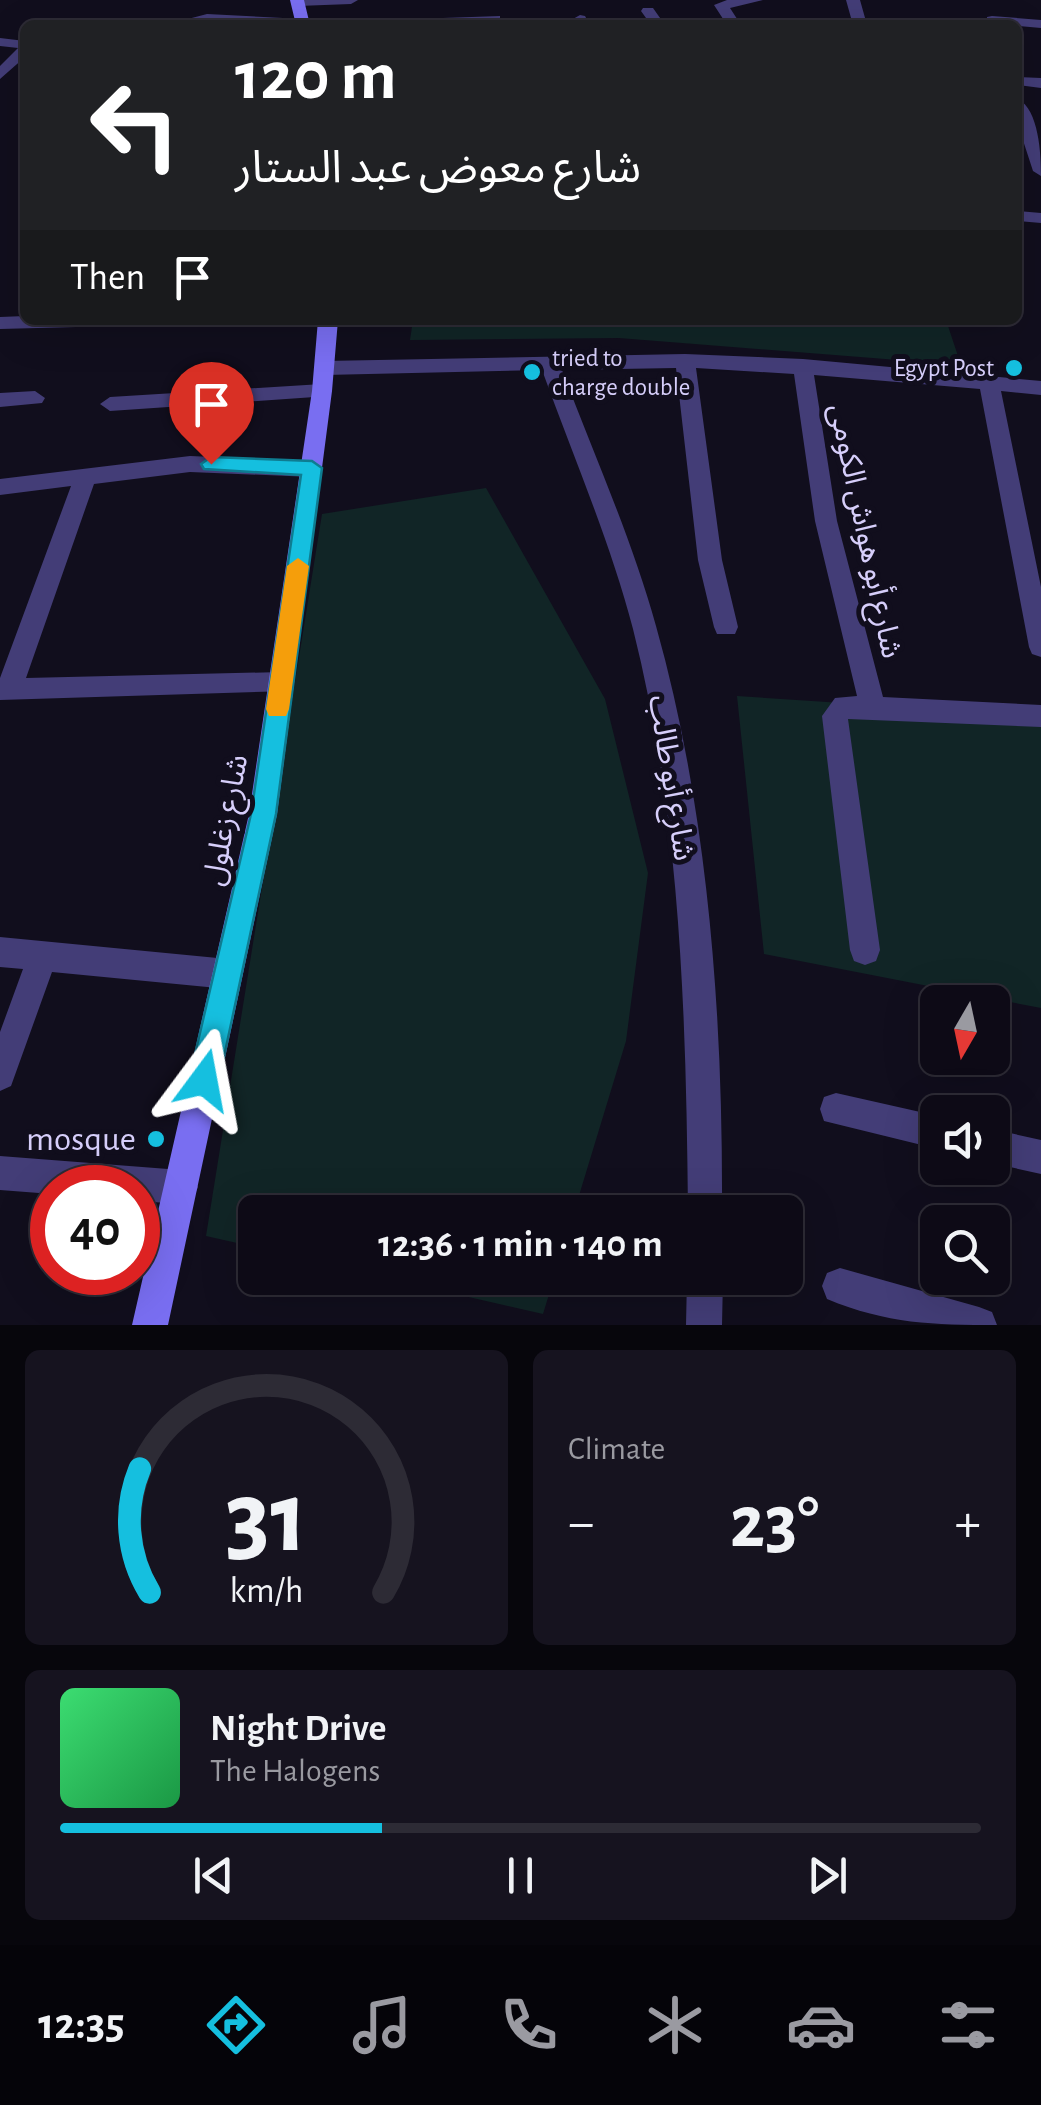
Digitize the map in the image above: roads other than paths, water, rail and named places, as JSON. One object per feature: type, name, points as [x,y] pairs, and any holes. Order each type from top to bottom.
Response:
[{"type":"street","points":[[298,1],[351,0]]},
{"type":"street","points":[[731,20],[721,4],[756,0]]},
{"type":"street","points":[[648,11],[654,20]]},
{"type":"street","points":[[472,20],[495,19]]},
{"type":"street","points":[[197,20],[239,20]]},
{"type":"street","points":[[0,75],[20,53]]},
{"type":"street","points":[[1022,117],[1041,172]]},
{"type":"street","name":"شارع زغلول","points":[[150,1325],[264,814],[324,380],[328,325]]},
{"type":"street","points":[[110,404],[324,380],[549,362],[686,361],[802,366],[1041,388]]},
{"type":"street","points":[[686,361],[710,560],[726,627]]},
{"type":"street","name":"شارع أبو طالب","points":[[549,362],[644,624],[677,772],[699,1017],[704,1195]]},
{"type":"street","name":"شارع أبو هواش الكومى","points":[[802,366],[826,521],[873,708]]},
{"type":"street","points":[[990,383],[1041,647]]},
{"type":"street","points":[[0,400],[34,398]]},
{"type":"street","points":[[0,487],[190,464],[312,468]]},
{"type":"street","points":[[85,477],[5,689],[281,684]]},
{"type":"street","points":[[865,950],[835,716],[844,706],[1041,716]]},
{"type":"street","points":[[0,952],[228,974]]},
{"type":"street","points":[[0,1075],[43,956]]},
{"type":"street","points":[[836,1109],[920,1129]]},
{"type":"street","points":[[1010,1150],[1041,1157]]},
{"type":"street","points":[[0,1173],[180,1187]]},
{"type":"street","points":[[840,1286],[979,1325]]},
{"type":"street","points":[[704,1325],[705,1295]]},
{"type":"place","name":"Egypt Post","points":[[1014,368]]},
{"type":"place","name":"tried to charge double","points":[[532,372]]},
{"type":"place","name":"mosque","points":[[156,1139]]}]
